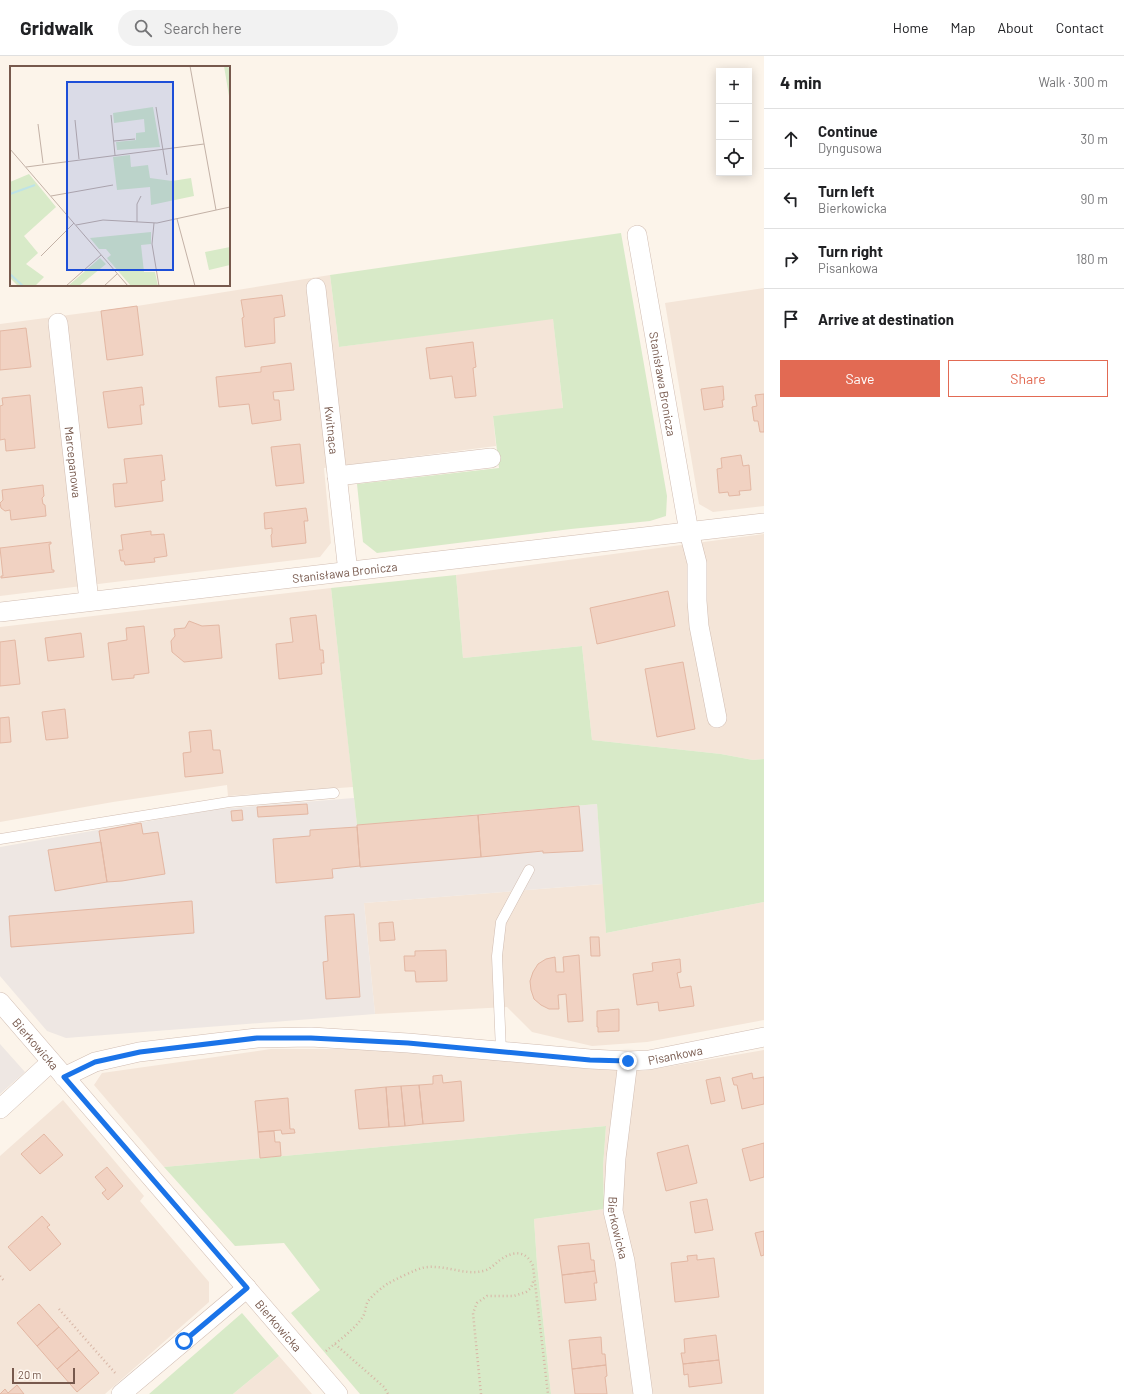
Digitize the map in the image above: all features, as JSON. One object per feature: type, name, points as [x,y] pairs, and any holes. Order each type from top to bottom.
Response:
[{"type":"street","name":"Stanisława Bronicza","points":[[637,235],[697,564],[699,626],[718,718]]},
{"type":"street","name":"Kwitnąca","points":[[316,288],[348,572]]},
{"type":"street","name":"Marcepanowa","points":[[58,323],[90,601]]},
{"type":"street","points":[[338,476],[491,458]]},
{"type":"street","name":"Stanisława Bronicza","points":[[0,612],[764,523]]},
{"type":"street","name":"Bierkowicka","points":[[0,1002],[312,1362],[338,1394]]},
{"type":"street","name":"Pisankowa","points":[[64,1077],[95,1062],[140,1052],[257,1038],[311,1038],[408,1043],[590,1060],[628,1061],[649,1060],[764,1037]]},
{"type":"street","name":"Bierkowicka","points":[[628,1061],[616,1158],[613,1211],[625,1261],[643,1394]]},
{"type":"street","points":[[0,1110],[51,1062]]},
{"type":"street","points":[[124,1391],[247,1288]]},
{"type":"lane","points":[[0,839],[229,802],[334,793]]},
{"type":"lane","points":[[501,1051],[497,956],[501,922],[529,870]]},
{"type":"path","points":[[312,1362],[359,1322],[363,1317],[368,1300],[389,1283],[423,1268],[441,1267],[470,1272],[483,1272],[491,1269],[502,1258],[513,1254],[523,1254],[530,1259],[533,1266],[548,1394]]},
{"type":"path","points":[[0,1276],[5,1282]]},
{"type":"path","points":[[482,1394],[474,1313],[478,1303],[487,1296],[514,1296],[526,1292],[531,1288],[535,1278]]},
{"type":"path","points":[[59,1309],[124,1391]]},
{"type":"path","points":[[335,1344],[384,1386],[388,1394]]},
{"type":"shaded area","points":[[330,275],[339,347],[553,318],[563,409],[493,416],[496,446],[324,468],[331,543],[320,557],[0,596],[0,324],[137,306]]},
{"type":"shaded area","points":[[764,288],[764,506],[713,512],[699,504],[665,303]]},
{"type":"shaded area","points":[[764,534],[764,759],[753,760],[721,754],[592,740],[582,646],[463,658],[456,575]]},
{"type":"shaded area","points":[[331,588],[353,787],[228,796],[227,785],[113,802],[0,822],[0,627]]},
{"type":"shaded area","points":[[354,798],[357,825],[597,804],[603,884],[364,903],[375,1014],[66,1038],[47,1031],[0,976],[0,847],[218,809]]},
{"type":"shaded area","points":[[603,884],[606,933],[764,902],[764,1020],[647,1042],[592,1046],[532,1032],[507,1007],[375,1014],[364,903]]},
{"type":"shaded area","points":[[0,1044],[25,1072],[0,1094]]},
{"type":"shaded area","points":[[271,1049],[386,1049],[593,1069],[643,1071],[764,1050],[764,1394],[551,1394],[537,1264],[534,1219],[604,1209],[603,1167],[606,1126],[164,1167],[94,1085],[102,1073]]},
{"type":"shaded area","points":[[63,1100],[144,1196],[140,1201],[209,1282],[209,1302],[105,1394],[0,1394],[0,1156]]},
{"type":"shaded area","points":[[279,1356],[312,1394],[233,1394]]},
{"type":"green space","points":[[621,233],[667,496],[666,516],[650,521],[571,529],[377,553],[363,542],[357,484],[499,468],[493,416],[563,408],[553,319],[339,347],[330,275]]},
{"type":"green space","points":[[456,575],[463,658],[582,646],[592,740],[721,754],[753,760],[764,759],[764,902],[606,933],[597,804],[357,825],[331,588]]},
{"type":"green space","points":[[606,1126],[603,1167],[604,1209],[534,1219],[537,1264],[551,1394],[360,1394],[291,1313],[320,1290],[284,1243],[235,1246],[164,1167]]},
{"type":"green space","points":[[242,1313],[279,1356],[233,1394],[149,1394]]},
{"type":"building","points":[[282,295],[285,316],[274,318],[275,343],[245,347],[242,318],[244,317],[241,300]]},
{"type":"building","points":[[137,306],[143,355],[107,360],[101,311]]},
{"type":"building","points":[[26,328],[31,367],[0,370],[0,331]]},
{"type":"building","points":[[473,342],[476,367],[473,368],[476,396],[455,398],[452,376],[430,379],[426,348]]},
{"type":"building","points":[[291,363],[294,390],[273,392],[274,400],[279,400],[281,420],[252,424],[249,404],[219,407],[216,377],[261,372],[261,367]]},
{"type":"building","points":[[723,386],[723,407],[704,410],[701,389]]},
{"type":"building","points":[[142,387],[144,405],[140,405],[142,424],[108,428],[103,392]]},
{"type":"building","points":[[764,394],[764,432],[760,432],[758,421],[754,421],[752,407],[757,406],[755,395]]},
{"type":"building","points":[[30,395],[35,448],[6,451],[5,439],[0,440],[0,406],[3,405],[2,398]]},
{"type":"building","points":[[300,444],[304,483],[276,486],[271,447]]},
{"type":"building","points":[[162,455],[165,480],[161,481],[163,501],[115,507],[113,484],[127,483],[124,459]]},
{"type":"building","points":[[741,455],[743,466],[749,465],[751,490],[739,491],[740,495],[729,496],[728,492],[719,493],[717,469],[722,468],[721,458]]},
{"type":"building","points":[[43,485],[44,496],[42,498],[43,504],[45,505],[46,516],[11,520],[10,510],[5,511],[1,508],[0,503],[3,500],[2,490]]},
{"type":"building","points":[[306,508],[308,521],[304,521],[306,543],[272,547],[272,528],[265,529],[264,513]]},
{"type":"building","points":[[151,531],[151,535],[164,534],[167,556],[154,558],[155,562],[125,565],[124,561],[121,561],[119,550],[123,550],[121,535]]},
{"type":"building","points":[[51,542],[51,544],[49,544],[52,570],[54,570],[54,572],[1,578],[1,576],[3,576],[0,548]]},
{"type":"building","points":[[668,591],[675,626],[597,644],[590,608]]},
{"type":"building","points":[[316,615],[320,650],[323,650],[324,663],[321,663],[322,674],[279,679],[276,644],[293,642],[290,618]]},
{"type":"building","points":[[189,621],[202,626],[219,625],[222,658],[184,662],[172,652],[171,641],[175,636],[174,629],[185,628]]},
{"type":"building","points":[[144,626],[149,673],[134,675],[134,678],[112,680],[108,643],[127,640],[126,628]]},
{"type":"building","points":[[81,633],[84,657],[48,661],[45,638]]},
{"type":"building","points":[[15,640],[20,684],[0,686],[0,642]]},
{"type":"building","points":[[683,662],[695,729],[657,737],[645,669]]},
{"type":"building","points":[[65,709],[68,738],[46,740],[42,712]]},
{"type":"building","points":[[9,717],[11,742],[0,743],[0,718]]},
{"type":"building","points":[[211,730],[213,750],[220,750],[223,773],[185,777],[183,753],[191,752],[189,732]]},
{"type":"building","points":[[307,804],[308,814],[258,817],[257,807]]},
{"type":"building","points":[[579,806],[583,851],[543,853],[543,851],[481,857],[478,815]]},
{"type":"building","points":[[242,810],[243,820],[232,821],[231,811]]},
{"type":"building","points":[[478,815],[481,857],[360,867],[357,825]]},
{"type":"building","points":[[141,823],[143,834],[158,832],[165,874],[107,882],[99,831]]},
{"type":"building","points":[[357,827],[360,866],[332,869],[333,878],[276,883],[273,839],[310,836],[310,830]]},
{"type":"building","points":[[101,842],[107,882],[55,891],[48,850]]},
{"type":"building","points":[[192,901],[194,933],[11,947],[9,916]]},
{"type":"building","points":[[354,914],[360,997],[326,999],[323,962],[328,961],[325,916]]},
{"type":"building","points":[[393,922],[395,940],[380,941],[379,923]]},
{"type":"building","points":[[590,937],[599,937],[600,956],[591,956]]},
{"type":"building","points":[[446,950],[447,981],[416,982],[415,971],[405,971],[404,956],[415,956],[415,951]]},
{"type":"building","points":[[579,955],[583,1021],[568,1022],[566,994],[558,995],[559,1009],[549,1009],[534,999],[530,981],[538,964],[546,959],[555,957],[556,972],[564,972],[563,957]]},
{"type":"building","points":[[680,959],[681,972],[677,973],[680,988],[691,986],[694,1006],[659,1011],[658,1002],[637,1005],[633,974],[653,971],[652,963]]},
{"type":"building","points":[[619,1009],[619,1031],[598,1032],[597,1011]]},
{"type":"building","points":[[752,1073],[753,1079],[764,1077],[764,1104],[742,1109],[737,1085],[734,1085],[732,1078]]},
{"type":"building","points":[[442,1075],[443,1083],[461,1081],[464,1121],[423,1124],[419,1085],[433,1084],[433,1076]]},
{"type":"building","points":[[720,1077],[725,1101],[711,1104],[706,1080]]},
{"type":"building","points":[[419,1085],[423,1124],[405,1126],[401,1086]]},
{"type":"building","points":[[401,1086],[405,1126],[389,1127],[386,1087]]},
{"type":"building","points":[[386,1087],[389,1127],[359,1129],[355,1090]]},
{"type":"building","points":[[288,1098],[290,1129],[294,1129],[295,1133],[282,1134],[281,1130],[258,1132],[255,1101]]},
{"type":"building","points":[[274,1131],[275,1142],[280,1142],[281,1156],[260,1158],[258,1132]]},
{"type":"building","points":[[44,1134],[63,1155],[40,1174],[21,1154]]},
{"type":"building","points":[[764,1143],[764,1177],[750,1181],[742,1149]]},
{"type":"building","points":[[688,1145],[697,1183],[666,1191],[657,1153]]},
{"type":"building","points":[[107,1167],[123,1186],[108,1200],[102,1193],[106,1190],[95,1177]]},
{"type":"building","points":[[707,1199],[713,1230],[695,1233],[690,1202]]},
{"type":"building","points":[[42,1216],[50,1225],[47,1227],[61,1244],[30,1271],[8,1247]]},
{"type":"building","points":[[764,1231],[764,1255],[761,1256],[755,1233]]},
{"type":"building","points":[[589,1243],[591,1260],[594,1260],[595,1271],[562,1275],[558,1246]]},
{"type":"building","points":[[697,1255],[697,1260],[714,1258],[719,1297],[675,1302],[671,1263],[688,1261],[687,1256]]},
{"type":"building","points":[[595,1271],[597,1283],[594,1283],[596,1300],[565,1303],[562,1275]]},
{"type":"building","points":[[39,1304],[59,1327],[37,1346],[17,1323]]},
{"type":"building","points":[[59,1327],[79,1350],[57,1369],[37,1346]]},
{"type":"building","points":[[716,1335],[719,1360],[683,1364],[681,1353],[685,1353],[684,1339]]},
{"type":"building","points":[[601,1337],[602,1354],[605,1354],[606,1365],[572,1369],[569,1340]]},
{"type":"building","points":[[79,1350],[99,1373],[77,1392],[57,1369]]},
{"type":"building","points":[[719,1360],[722,1383],[689,1387],[688,1374],[684,1375],[683,1364]]},
{"type":"building","points":[[606,1365],[607,1376],[605,1377],[607,1394],[575,1394],[572,1369]]},
{"type":"building","points":[[17,1385],[24,1394],[0,1394],[5,1389],[8,1393]]},
{"type":"route","points":[[184,1341],[247,1288],[64,1077],[95,1062],[140,1052],[257,1038],[311,1038],[408,1043],[590,1060],[628,1061]]}]
